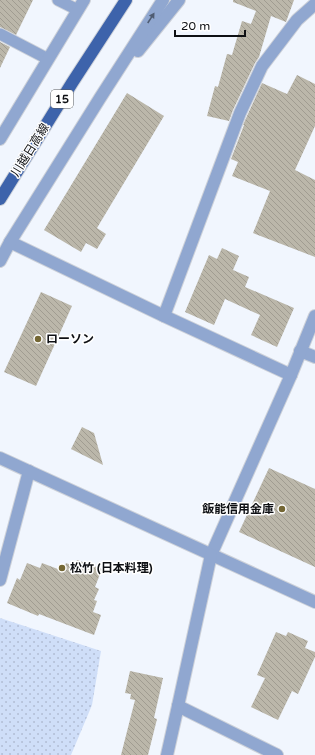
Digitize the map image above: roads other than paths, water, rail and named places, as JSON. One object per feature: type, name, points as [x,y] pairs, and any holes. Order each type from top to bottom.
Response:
[{"type":"main road","name":"川越日高線","points":[[0,199],[72,83],[126,0]]},
{"type":"street","points":[[0,261],[10,242],[163,0]]},
{"type":"street","points":[[100,98],[179,0]]},
{"type":"street","points":[[0,139],[81,4]]},
{"type":"street","points":[[164,316],[240,114],[262,66],[297,20],[315,4]]},
{"type":"street","points":[[10,242],[291,375]]},
{"type":"street","points":[[167,755],[211,555],[291,375],[315,316]]},
{"type":"street","points":[[300,351],[315,357]]},
{"type":"street","points":[[0,458],[315,602]]},
{"type":"street","points":[[0,580],[29,471]]},
{"type":"street","points":[[178,706],[277,755]]},
{"type":"lane","points":[[58,0],[81,4]]},
{"type":"lane","points":[[0,34],[48,59]]},
{"type":"place","name":"ローソン","points":[[38,339]]},
{"type":"place","name":"飯能信用金庫","points":[[282,509]]},
{"type":"place","name":"松竹 (日本料理)","points":[[62,568]]}]
